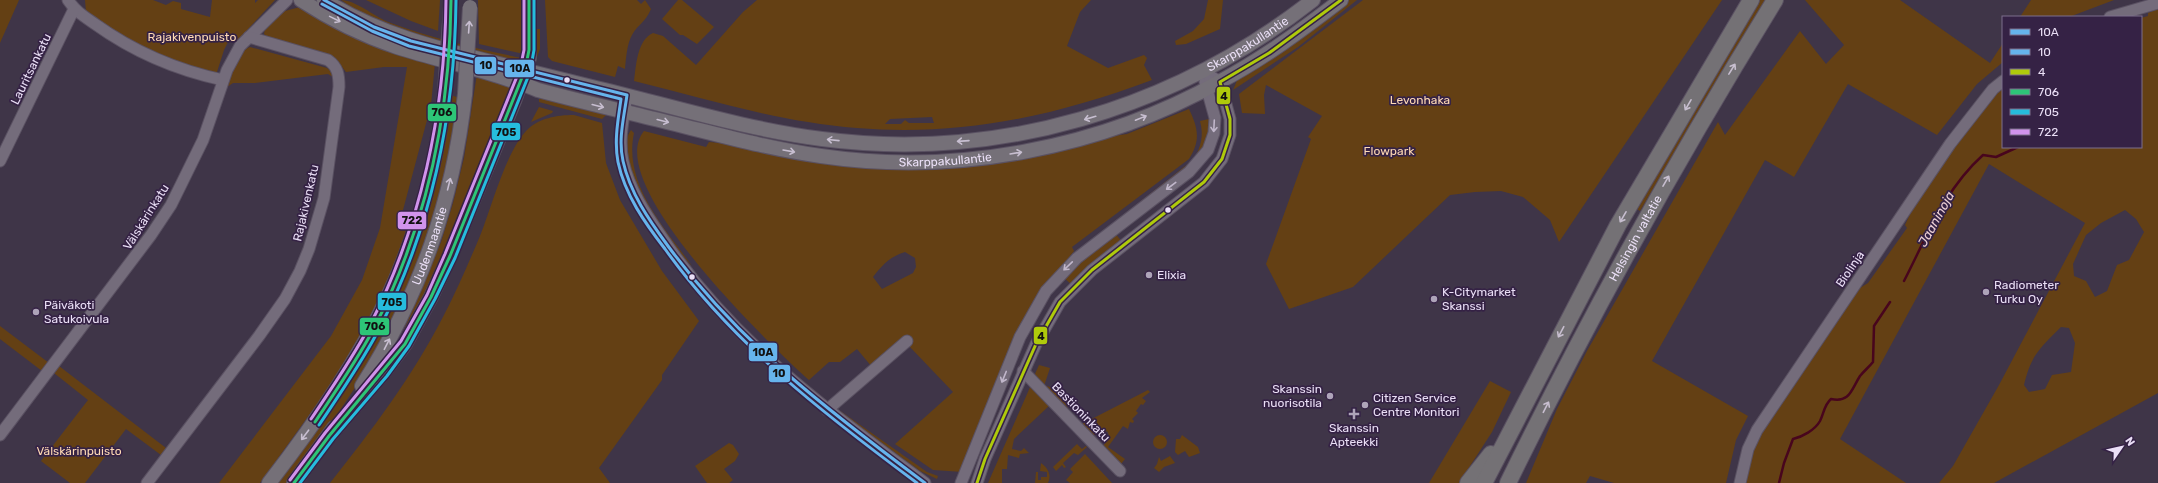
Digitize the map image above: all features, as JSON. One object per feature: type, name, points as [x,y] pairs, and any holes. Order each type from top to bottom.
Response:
[{"type":"highway","points":[[1729,35],[1744,0]]},
{"type":"highway","name":"Helsingin valtatie","points":[[1484,483],[1508,432],[1618,224],[1750,0]]},
{"type":"highway","name":"Helsingin valtatie","points":[[1508,483],[1607,288],[1660,192],[1775,0]]},
{"type":"highway","points":[[1468,483],[1508,432]]},
{"type":"highway","points":[[1517,483],[1528,442]]},
{"type":"main road","points":[[301,0],[330,17],[396,46],[522,76]]},
{"type":"main road","points":[[324,0],[374,27],[411,41],[522,76]]},
{"type":"main road","points":[[336,0],[346,13]]},
{"type":"main road","points":[[329,436],[383,373],[405,344],[431,297],[450,256],[514,101],[522,76],[529,50],[529,0]]},
{"type":"main road","name":"Skarppakullantie","points":[[522,76],[628,95],[762,128],[820,139],[878,144],[930,144],[1016,135],[1075,122],[1146,98],[1204,72],[1261,38],[1313,0]]},
{"type":"main road","name":"Skarppakullantie","points":[[522,76],[538,90],[746,142],[822,156],[880,161],[939,160],[1020,152],[1081,138],[1129,123],[1206,90],[1270,53],[1341,0]]},
{"type":"main road","name":"Uudenmaantie","points":[[269,483],[347,375],[373,330],[395,285],[410,246],[428,191],[436,156],[445,92],[451,3]]},
{"type":"main road","name":"Uudenmaantie","points":[[294,483],[329,436],[379,359],[426,261],[438,227],[455,160],[465,94],[470,4]]},
{"type":"main road","points":[[514,101],[538,90]]},
{"type":"street","name":"Välskärinkatu","points":[[0,435],[127,269],[171,205],[203,140],[223,80],[240,46],[287,0]]},
{"type":"street","points":[[2113,16],[2158,3]]},
{"type":"street","points":[[71,4],[109,33],[144,54],[180,70],[223,80]]},
{"type":"street","name":"Lauritsankatu","points":[[0,161],[71,4]]},
{"type":"street","name":"Rajakivenkatu","points":[[146,483],[250,348],[285,299],[309,249],[324,198],[339,87],[337,68],[328,60],[249,37]]},
{"type":"street","points":[[977,483],[985,459],[1023,371],[1052,312],[1074,286],[1127,241],[1196,189],[1218,165],[1224,154],[1230,128],[1230,113],[1220,82],[1204,72]]},
{"type":"street","points":[[962,483],[1020,336],[1046,291],[1077,258],[1189,172],[1208,150],[1214,133],[1214,118],[1206,90],[1204,72]]},
{"type":"street","name":"Biolinja","points":[[1740,483],[1748,449],[1757,430],[1950,144],[1993,89],[2002,82]]},
{"type":"street","points":[[628,95],[621,140],[623,160],[628,179],[647,215],[669,249],[726,318],[766,358],[827,410],[925,483]]},
{"type":"street","points":[[827,410],[907,341]]},
{"type":"street","name":"Bastioninkatu","points":[[1023,371],[1120,471]]},
{"type":"green space","points":[[0,0],[19,0],[0,43]]},
{"type":"green space","name":"Rajakivenpuisto","points":[[85,0],[153,0],[166,5],[173,1],[181,3],[181,9],[210,17],[212,0],[255,0],[255,3],[258,0],[275,0],[236,42],[232,38],[233,32],[224,50],[217,72],[214,73],[197,69],[163,57],[131,41],[86,12]]},
{"type":"green space","points":[[341,0],[358,5],[388,22],[421,33],[471,47],[522,58],[518,62],[429,41],[362,14]]},
{"type":"green space","points":[[366,0],[440,0],[438,31],[411,21]]},
{"type":"green space","points":[[478,0],[524,0],[524,54],[479,44]]},
{"type":"green space","points":[[545,0],[637,0],[641,4],[645,0],[651,9],[634,31],[630,39],[625,69],[618,66],[615,77],[552,61],[548,57]]},
{"type":"green space","points":[[678,0],[682,0],[714,27],[697,44],[683,35],[680,35],[662,19]]},
{"type":"green space","points":[[757,0],[1091,0],[1080,12],[1067,46],[1108,68],[1144,55],[1147,58],[1144,65],[1152,80],[1067,108],[1025,117],[983,125],[940,129],[897,130],[853,128],[786,118],[743,109],[634,81],[640,47],[648,36],[653,33],[663,36],[696,65],[743,12]],"holes":[[[932,117],[934,123],[909,123],[905,120],[901,124],[885,124],[890,119]]]},
{"type":"green space","points":[[1208,0],[1223,0],[1220,29],[1186,44],[1176,45],[1175,41],[1193,31],[1204,19]]},
{"type":"green space","points":[[1348,0],[1357,0],[1298,47],[1233,90],[1238,78],[1286,47]]},
{"type":"green space","name":"Levonhaka","points":[[1363,0],[1722,0],[1559,242],[1550,220],[1523,197],[1501,191],[1450,195],[1353,287],[1289,309],[1266,264],[1311,139],[1308,137],[1322,116],[1266,85],[1264,95],[1265,114],[1242,113],[1239,94]]},
{"type":"green space","points":[[1759,0],[1767,0],[1640,211],[1637,209],[1653,179]]},
{"type":"green space","points":[[1805,0],[1900,0],[1990,63],[2002,45],[2002,63],[1977,84],[1937,135],[1848,84],[1794,177],[1765,160],[1652,361],[1748,416],[1736,440],[1726,483],[1614,483],[1590,476],[1586,483],[1526,483],[1557,409],[1587,351],[1718,122],[1725,135],[1800,31],[1826,64],[1844,45]]},
{"type":"green space","points":[[2031,0],[2114,0],[2072,16],[2021,16]]},
{"type":"green space","points":[[300,7],[435,63],[431,105],[403,210],[407,232],[386,286],[362,334],[333,382],[260,483],[219,483],[331,336],[362,280],[380,228],[407,67],[384,67],[346,72],[339,63],[267,37],[264,34],[265,28],[285,11]]},
{"type":"green space","points":[[2158,9],[2158,393],[1994,483],[1939,483],[1953,466],[1999,385],[2085,223],[1989,164],[1840,439],[1906,483],[1746,483],[1752,451],[1757,441],[1860,288],[1868,283],[1907,228],[1905,225],[1912,210],[1964,132],[2002,88],[2002,148],[2142,148],[2142,18],[2148,16],[2148,13]],"holes":[[[2125,210],[2136,219],[2144,232],[2129,260],[2117,265],[2107,291],[2095,297],[2086,281],[2074,276],[2073,264],[2086,235],[2101,223]],[[2061,327],[2069,328],[2075,343],[2071,372],[2052,375],[2045,389],[2029,392],[2024,385],[2033,359]]]},
{"type":"green space","points":[[536,29],[540,29],[540,49],[537,57],[534,49]]},
{"type":"green space","points":[[250,47],[327,68],[332,72],[333,77],[328,74],[255,83],[233,83],[227,87],[242,53]]},
{"type":"green space","points":[[477,74],[513,87],[428,293],[399,341],[441,242],[453,203],[464,158]]},
{"type":"green space","points":[[451,95],[459,98],[448,170],[412,282],[360,380],[333,421],[288,483],[276,483],[351,378],[379,331],[394,299],[420,233],[430,199],[439,165]]},
{"type":"green space","points":[[539,99],[546,99],[606,115],[602,119],[539,102]]},
{"type":"green space","points":[[539,107],[553,111],[552,113],[531,122]]},
{"type":"green space","points":[[1189,109],[1196,128],[1197,140],[1189,159],[1072,247],[1074,251],[1044,289],[963,472],[933,470],[895,444],[953,392],[909,346],[872,367],[857,349],[840,362],[829,362],[809,380],[729,300],[696,263],[668,224],[646,187],[637,155],[644,131],[706,147],[709,142],[731,144],[901,167],[1127,134]],"holes":[[[905,252],[915,258],[916,267],[913,273],[882,289],[873,277],[895,256]]]},
{"type":"green space","points":[[574,115],[602,123],[606,163],[620,200],[662,271],[699,321],[662,375],[662,380],[599,468],[610,483],[330,483],[391,402],[432,338],[467,266],[480,236],[505,166],[518,141],[526,131],[542,120]]},
{"type":"green space","points":[[1209,119],[1209,137],[1196,162],[1128,216],[1126,213],[1194,159],[1201,141],[1202,131],[1200,121]]},
{"type":"green space","points":[[631,130],[634,133],[632,152],[640,187],[659,221],[692,266],[657,222],[634,181],[628,161],[626,144]]},
{"type":"green space","points":[[1115,233],[1122,242],[1071,284],[1063,277]]},
{"type":"green space","points":[[0,326],[49,363],[42,371],[0,339]]},
{"type":"green space","points":[[1039,365],[1050,368],[1044,386],[1035,374]]},
{"type":"green space","name":"Välskärinpuisto","points":[[59,366],[166,448],[161,455],[126,429],[85,483],[70,483],[41,461],[88,400],[54,373]]},
{"type":"green space","points":[[1490,381],[1511,392],[1492,432],[1459,483],[1429,483]]},
{"type":"green space","points":[[1031,385],[1051,404],[1014,439],[1012,449],[1021,451],[1024,448],[1029,453],[1020,454],[1019,458],[1008,455],[1007,469],[1002,469],[1002,483],[988,483]]},
{"type":"green space","points":[[1047,386],[1061,391],[1060,394],[1071,414],[1048,391]]},
{"type":"green space","points":[[1148,390],[1150,392],[1142,398],[1146,401],[1143,405],[1141,404],[1136,411],[1138,413],[1132,419],[1134,421],[1133,423],[1130,422],[1128,429],[1123,426],[1108,447],[1125,459],[1121,464],[1103,446],[1110,437],[1107,431],[1102,434],[1093,435],[1082,424]]},
{"type":"green space","points":[[839,410],[927,472],[938,476],[937,479],[920,471],[838,411]]},
{"type":"green space","points":[[1160,435],[1165,437],[1167,442],[1165,447],[1160,449],[1155,447],[1153,442],[1155,437]]},
{"type":"green space","points":[[1182,435],[1198,447],[1200,453],[1189,457],[1185,451],[1178,455],[1175,452],[1176,439],[1180,439]]},
{"type":"green space","points":[[729,443],[733,445],[739,454],[735,461],[724,469],[733,480],[729,483],[707,483],[695,466]]},
{"type":"green space","points":[[1077,444],[1082,449],[1086,446],[1087,447],[1078,455],[1074,453],[1063,463],[1066,467],[1064,468],[1062,465],[1056,471],[1053,467]]},
{"type":"green space","points":[[1085,454],[1112,483],[1070,483],[1066,480],[1073,472],[1070,469]]},
{"type":"green space","points":[[1170,456],[1175,463],[1164,467],[1159,472],[1154,468],[1159,457],[1161,461]]},
{"type":"green space","points":[[1041,463],[1049,472],[1050,477],[1048,483],[1035,483],[1036,472],[1038,472],[1038,480],[1041,480],[1041,477],[1047,477],[1047,472],[1040,471]]},
{"type":"waterway","name":"Jaaninoja","points":[[1904,281],[1929,230],[1947,198],[1970,168],[1983,155],[1996,157],[2016,148]]},
{"type":"waterway","name":"Jaaninoja","points":[[1779,483],[1784,463],[1793,439],[1812,430],[1820,421],[1825,406],[1829,401],[1831,399],[1837,400],[1846,397],[1860,376],[1873,362],[1874,326],[1890,302]]},
{"type":"transit line","name":"10A","points":[[324,0],[374,27],[411,41],[627,95],[621,144],[626,173],[641,206],[668,246],[696,281],[755,345],[855,430],[925,483]]},
{"type":"transit line","name":"722","points":[[311,419],[369,327],[387,289],[403,249],[416,209],[427,168],[441,85],[445,42],[446,0]]},
{"type":"transit line","name":"706","points":[[315,422],[373,330],[392,291],[421,211],[432,170],[440,128],[450,43],[451,0]]},
{"type":"transit line","name":"705","points":[[319,425],[377,333],[396,294],[412,254],[425,213],[445,129],[455,43],[456,0]]},
{"type":"transit line","name":"722","points":[[290,480],[325,433],[401,341],[427,295],[520,69],[524,50],[524,0]]},
{"type":"transit line","name":"706","points":[[294,483],[329,436],[405,344],[431,297],[450,256],[525,70],[529,50],[529,0]]},
{"type":"transit line","name":"705","points":[[300,483],[333,439],[387,376],[409,346],[435,299],[455,258],[530,72],[534,50],[534,0]]},
{"type":"transit line","name":"4","points":[[977,483],[985,459],[1036,344],[1060,302],[1092,270],[1204,182],[1222,159],[1230,135],[1230,119],[1220,82],[1269,53],[1341,0]]},
{"type":"transit line","name":"10","points":[[322,4],[372,31],[409,46],[621,99],[616,146],[618,162],[625,186],[643,219],[692,284],[750,347],[782,376],[848,431],[917,483]]},
{"type":"place","name":"Elixia","points":[[1149,275]]},
{"type":"place","name":"Radiometer Turku Oy","points":[[1986,292]]},
{"type":"place","name":"K-Citymarket Skanssi","points":[[1434,299]]},
{"type":"place","name":"Päiväkoti Satukoivula","points":[[36,312]]},
{"type":"place","name":"Skanssin nuorisotila","points":[[1330,396]]},
{"type":"place","name":"Citizen Service Centre Monitori","points":[[1365,405]]},
{"type":"place","name":"Skanssin Apteekki","points":[[1354,414]]},
{"type":"park label","name":"Flowpark","points":[[1389,151]]}]
